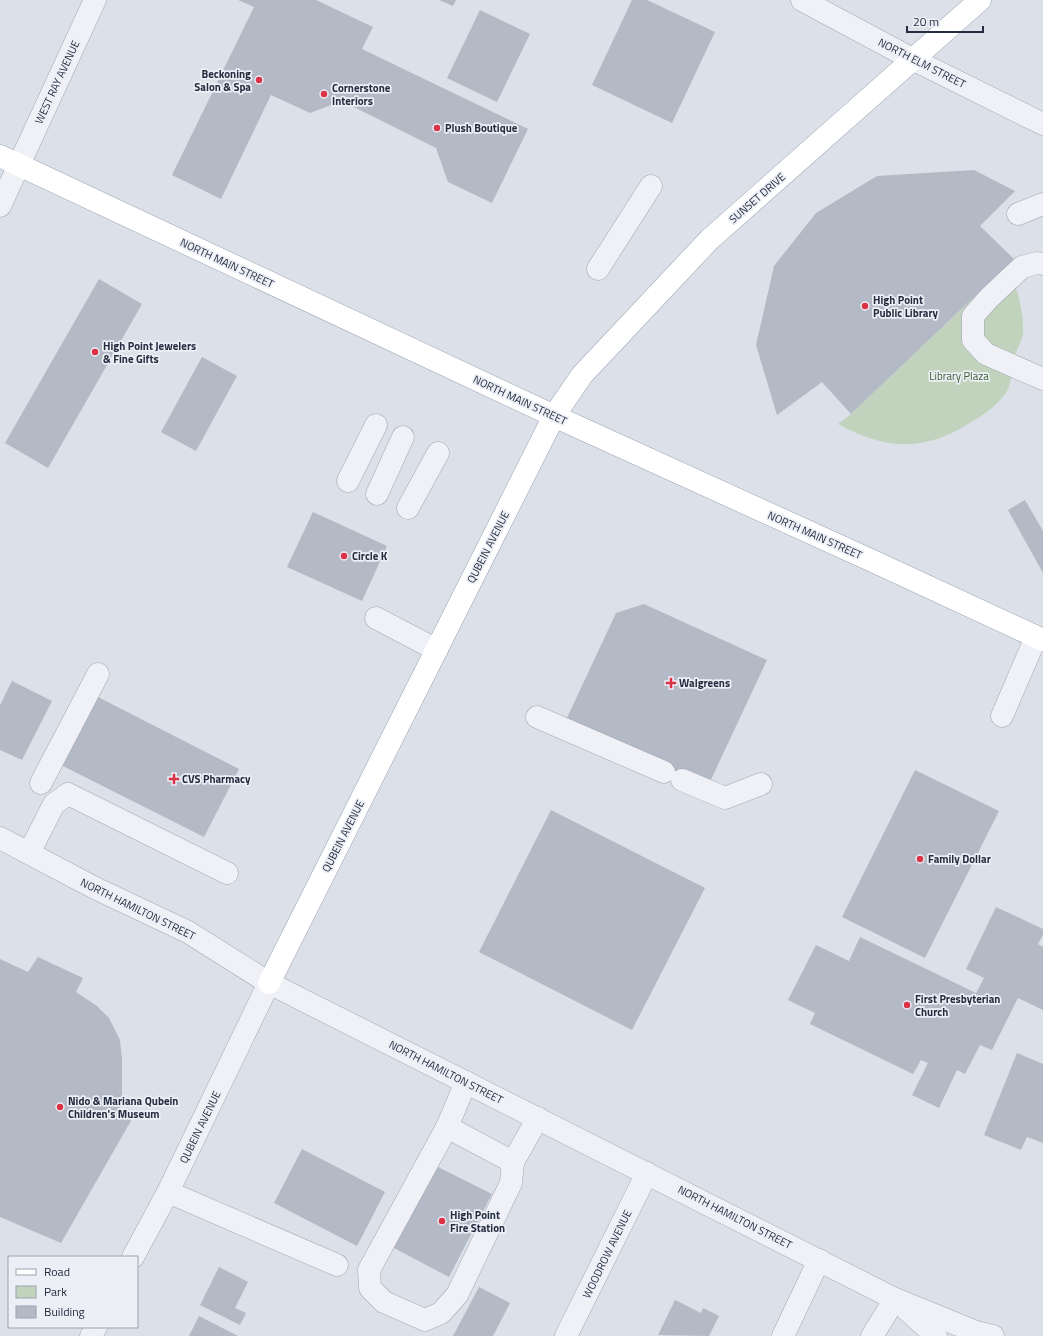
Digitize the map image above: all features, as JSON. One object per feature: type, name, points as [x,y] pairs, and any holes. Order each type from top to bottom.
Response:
[{"type":"main road","name":"SUNSET DRIVE","points":[[554,416],[582,375],[709,240],[980,0]]},
{"type":"main road","name":"NORTH MAIN STREET","points":[[9,160],[554,416],[877,563],[1039,639]]},
{"type":"main road","name":"QUBEIN AVENUE","points":[[269,983],[554,416]]},
{"type":"street","name":"WEST RAY AVENUE","points":[[0,206],[9,160],[95,0]]},
{"type":"street","name":"NORTH ELM STREET","points":[[802,0],[914,60],[1043,124]]},
{"type":"street","points":[[598,269],[651,186]]},
{"type":"street","points":[[1018,214],[1043,204]]},
{"type":"street","points":[[1043,264],[1037,263],[1022,267],[989,298],[973,316],[973,340],[986,354],[1043,379]]},
{"type":"street","points":[[348,481],[376,425]]},
{"type":"street","points":[[376,494],[403,437]]},
{"type":"street","points":[[408,508],[438,454]]},
{"type":"street","points":[[376,618],[437,650]]},
{"type":"street","points":[[1002,716],[1039,639]]},
{"type":"street","points":[[41,783],[98,674]]},
{"type":"street","points":[[537,717],[725,798],[761,784]]},
{"type":"street","points":[[29,853],[54,804],[68,794],[227,873]]},
{"type":"street","name":"NORTH HAMILTON STREET","points":[[0,838],[95,888],[188,932],[269,983],[895,1299],[976,1332],[993,1336]]},
{"type":"street","name":"QUBEIN AVENUE","points":[[134,1256],[168,1192],[269,983]]},
{"type":"street","points":[[466,1082],[447,1127],[369,1270],[370,1288],[384,1302],[425,1320],[441,1313],[457,1295],[511,1183],[513,1162],[538,1118]]},
{"type":"street","points":[[447,1127],[513,1162]]},
{"type":"street","name":"WOODROW AVENUE","points":[[566,1336],[647,1173]]},
{"type":"street","points":[[168,1192],[337,1265]]},
{"type":"street","points":[[783,1336],[818,1260]]},
{"type":"street","points":[[872,1336],[895,1299]]},
{"type":"street","name":"NORTH HAMILTON STREET","points":[[895,1299],[936,1336]]},
{"type":"green space","name":"Library Plaza","points":[[1008,265],[1021,306],[1023,333],[1014,359],[1009,387],[1004,396],[992,408],[956,431],[923,443],[890,443],[856,433],[838,424],[851,414]]},
{"type":"building","points":[[238,0],[316,0],[373,27],[362,49],[528,129],[492,203],[448,182],[436,148],[342,101],[310,113],[271,95],[221,199],[172,175],[254,7]]},
{"type":"building","points":[[439,0],[456,0],[453,6]]},
{"type":"building","points":[[632,0],[647,0],[715,32],[672,123],[592,85]]},
{"type":"building","points":[[480,10],[530,34],[497,102],[447,78]]},
{"type":"building","name":"High Point Public Library","points":[[974,170],[1015,191],[980,226],[1014,259],[851,414],[822,382],[777,415],[756,345],[774,266],[816,213],[877,176]]},
{"type":"building","points":[[99,279],[142,304],[48,468],[5,443]]},
{"type":"building","points":[[202,357],[237,376],[196,451],[161,432]]},
{"type":"building","points":[[1025,500],[1043,531],[1043,573],[1008,510]]},
{"type":"building","points":[[313,512],[387,546],[362,601],[287,567]]},
{"type":"building","points":[[644,604],[767,660],[708,786],[566,720],[616,613]]},
{"type":"building","points":[[12,681],[52,701],[22,760],[0,750],[0,705]]},
{"type":"building","points":[[94,695],[239,769],[204,837],[59,764]]},
{"type":"building","points":[[915,770],[999,811],[925,958],[842,917]]},
{"type":"building","points":[[551,810],[705,888],[632,1030],[479,952]]},
{"type":"building","name":"First Presbyterian Church","points":[[996,907],[1043,929],[1043,935],[1038,944],[1043,947],[1043,1010],[1018,998],[992,1050],[980,1045],[965,1074],[957,1070],[939,1108],[912,1095],[928,1063],[921,1060],[913,1074],[810,1024],[815,1013],[788,1000],[816,945],[849,961],[860,937],[976,993],[984,978],[966,969]]},
{"type":"building","name":"Nido & Mariana Qubein Children's Museum","points":[[38,957],[83,978],[76,992],[97,1006],[109,1018],[120,1040],[122,1060],[122,1098],[118,1115],[132,1119],[61,1243],[0,1217],[0,959],[28,972]]},
{"type":"building","points":[[1017,1053],[1043,1064],[1043,1143],[1027,1137],[1021,1150],[984,1135]]},
{"type":"building","points":[[302,1149],[385,1192],[357,1246],[274,1203]]},
{"type":"building","name":"High Point Fire Station","points":[[434,1165],[492,1194],[449,1277],[392,1247]]},
{"type":"building","points":[[219,1267],[248,1282],[235,1308],[246,1313],[240,1325],[200,1305]]},
{"type":"building","points":[[479,1287],[510,1303],[493,1336],[453,1336]]},
{"type":"building","points":[[675,1300],[701,1313],[703,1308],[719,1316],[709,1336],[658,1335]]},
{"type":"building","points":[[199,1316],[238,1336],[189,1336]]},
{"type":"place","name":"Beckoning Salon & Spa","points":[[259,80]]},
{"type":"place","name":"Cornerstone Interiors","points":[[324,94]]},
{"type":"place","name":"Plush Boutique","points":[[437,128]]},
{"type":"place","name":"High Point Public Library","points":[[865,306]]},
{"type":"place","name":"High Point Jewelers & Fine Gifts","points":[[95,352]]},
{"type":"place","name":"Circle K","points":[[344,556]]},
{"type":"place","name":"Walgreens","points":[[671,683]]},
{"type":"place","name":"CVS Pharmacy","points":[[174,779]]},
{"type":"place","name":"Family Dollar","points":[[920,859]]},
{"type":"place","name":"First Presbyterian Church","points":[[907,1005]]},
{"type":"place","name":"Nido & Mariana Qubein Children's Museum","points":[[60,1107]]},
{"type":"place","name":"High Point Fire Station","points":[[442,1221]]}]
